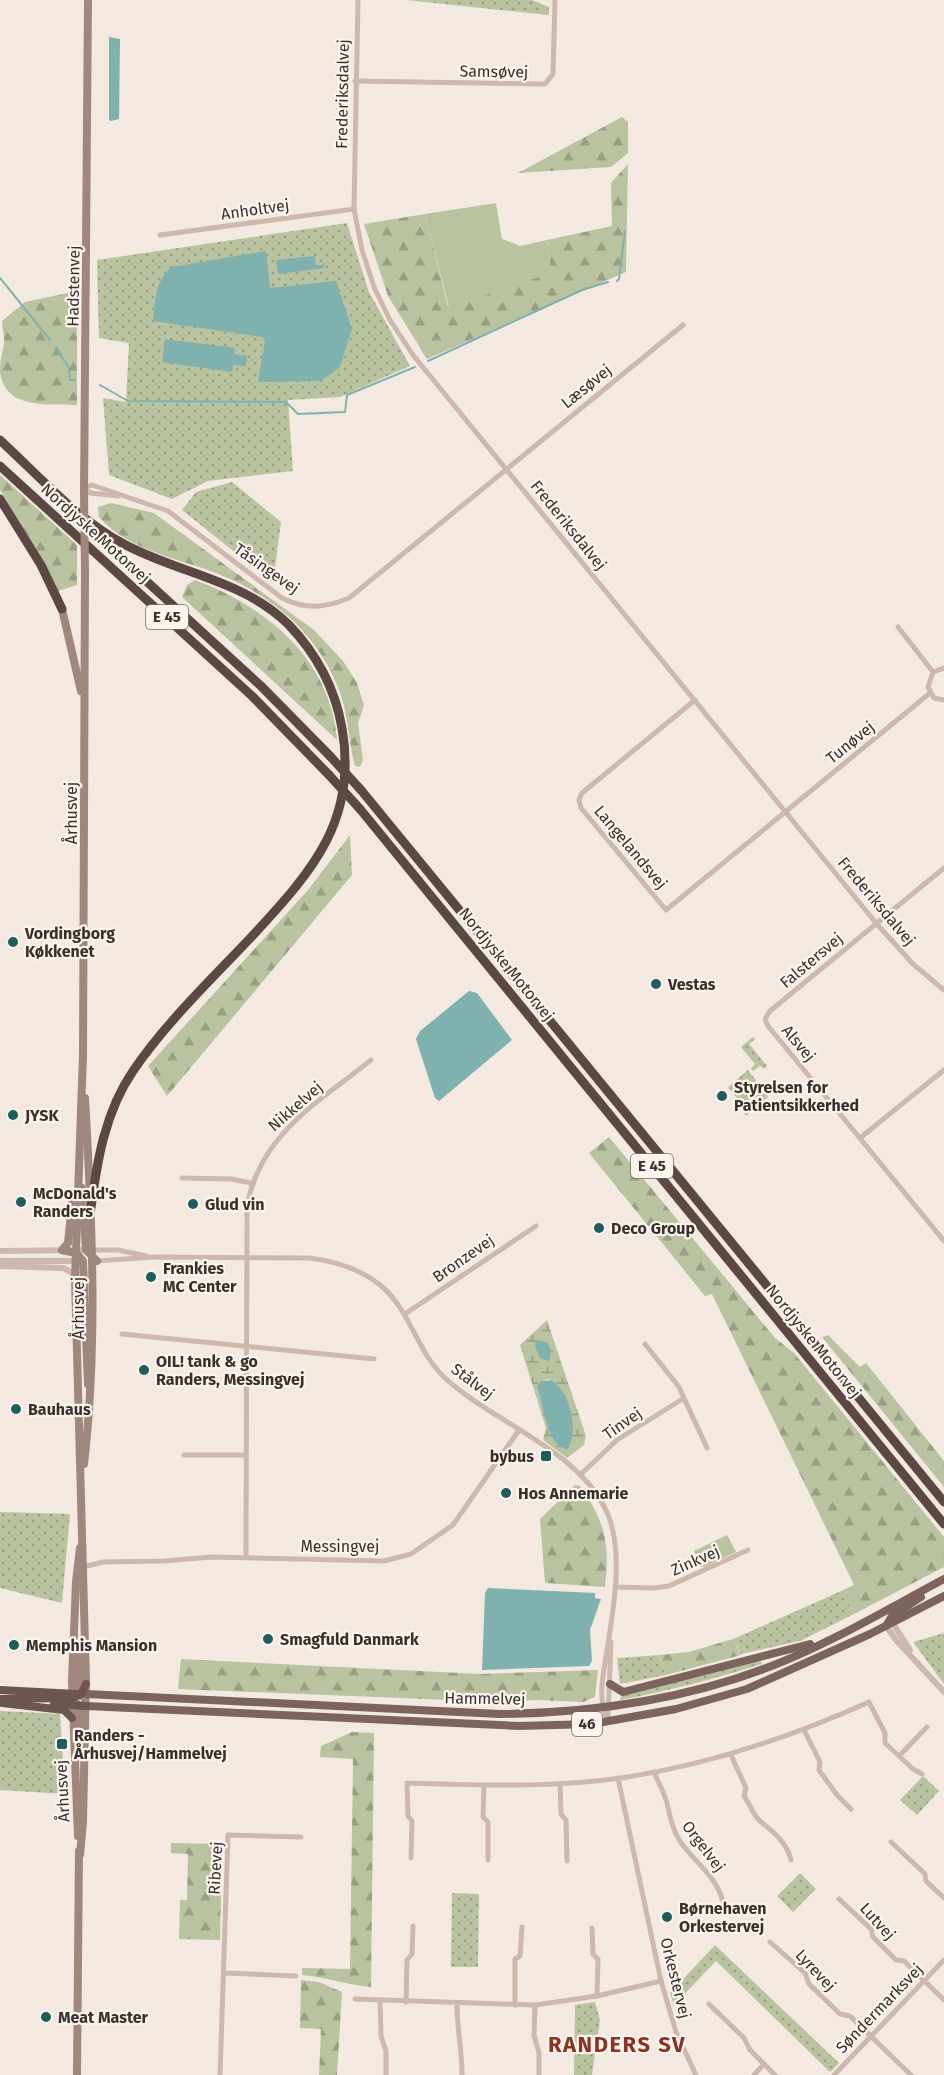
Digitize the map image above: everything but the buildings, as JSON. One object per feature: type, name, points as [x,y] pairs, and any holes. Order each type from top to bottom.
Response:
[{"type":"highway","points":[[0,440],[111,537],[159,561],[236,589],[285,622],[314,655],[328,681],[344,737],[343,782],[338,811],[321,853],[297,887],[168,1027],[131,1073],[117,1100],[102,1141],[91,1208]]},
{"type":"highway","name":"Nordjyske Motorvej","points":[[0,447],[226,653],[361,790],[944,1502]]},
{"type":"highway","name":"Nordjyske Motorvej","points":[[0,466],[235,680],[360,809],[944,1524]]},
{"type":"highway","points":[[0,499],[41,565],[62,609]]},
{"type":"highway","points":[[79,1700],[86,1682]]},
{"type":"highway","name":"Hammelvej","points":[[0,1690],[79,1700]]},
{"type":"highway","name":"Hammelvej","points":[[0,1701],[79,1700]]},
{"type":"highway","points":[[0,1701],[64,1710],[72,1717]]},
{"type":"main road","name":"Hadstenvej","points":[[85,572],[88,0]]},
{"type":"main road","name":"Århusvej","points":[[79,1148],[83,1055],[85,572]]},
{"type":"main road","points":[[62,609],[74,650],[84,713]]},
{"type":"main road","name":"Århusvej","points":[[81,1489],[91,1399],[85,1256],[91,1208],[83,1055]]},
{"type":"main road","points":[[79,1148],[85,1256],[62,1250],[68,1243],[79,1148]]},
{"type":"main road","name":"Århusvej","points":[[85,1256],[75,1279],[86,1682]]},
{"type":"main road","name":"Århusvej","points":[[77,2075],[80,1855],[84,1789],[76,1582],[81,1547]]},
{"type":"main road","points":[[872,1618],[889,1623],[944,1581]]},
{"type":"main road","name":"Hammelvej","points":[[79,1700],[199,1701],[500,1714],[605,1707],[659,1699],[728,1681],[776,1664],[944,1581]]},
{"type":"main road","name":"Hammelvej","points":[[79,1700],[519,1726],[562,1726],[608,1722],[676,1709],[747,1689],[944,1596]]},
{"type":"main road","points":[[610,1684],[623,1692],[828,1640]]},
{"type":"main road","points":[[86,1682],[95,1689],[199,1701]]},
{"type":"main road","points":[[72,1717],[79,1700]]},
{"type":"main road","name":"Århusvej","points":[[72,1717],[80,1855]]},
{"type":"street","name":"Frederiksdalvej","points":[[358,0],[354,209],[362,250],[374,287],[390,321],[413,355],[876,923],[913,964],[944,990]]},
{"type":"street","name":"Samsøvej","points":[[355,81],[545,84],[553,74],[555,0]]},
{"type":"street","name":"Anholtvej","points":[[160,235],[354,209]]},
{"type":"street","name":"Læsøvej","points":[[506,469],[683,325]]},
{"type":"street","name":"Tåsingevej","points":[[84,490],[90,493],[126,497],[168,511],[282,598],[296,605],[313,607],[331,606],[349,598],[506,469]]},
{"type":"street","points":[[898,627],[933,672]]},
{"type":"street","points":[[944,668],[933,672],[928,681],[930,693],[944,700]]},
{"type":"street","name":"Tunøvej","points":[[786,812],[930,693]]},
{"type":"street","name":"Langelandsvej","points":[[695,700],[582,793],[579,800],[581,808],[666,910],[786,812]]},
{"type":"street","name":"Falstersvej","points":[[765,1019],[770,1011],[944,868]]},
{"type":"street","name":"Alsvej","points":[[765,1019],[768,1026],[944,1241]]},
{"type":"street","name":"Nikkelvej","points":[[247,1257],[247,1206],[251,1183],[260,1163],[286,1128],[371,1060]]},
{"type":"street","points":[[860,1137],[944,1070]]},
{"type":"street","points":[[182,1178],[231,1179],[251,1183]]},
{"type":"street","name":"Bronzevej","points":[[405,1314],[536,1226]]},
{"type":"street","points":[[0,1251],[62,1250]]},
{"type":"street","name":"Stålvej","points":[[85,1256],[118,1250],[154,1257]]},
{"type":"street","points":[[0,1261],[85,1256]]},
{"type":"street","name":"Stålvej","points":[[85,1256],[330,1260],[356,1269],[379,1284],[405,1314],[434,1367],[451,1384],[580,1475],[601,1502],[609,1520],[616,1559],[605,1707],[608,1722]]},
{"type":"street","points":[[246,1558],[247,1257]]},
{"type":"street","points":[[0,1266],[63,1268],[73,1273],[75,1279]]},
{"type":"street","points":[[122,1334],[374,1359]]},
{"type":"street","points":[[645,1344],[679,1387],[707,1448]]},
{"type":"street","name":"Tinvej","points":[[580,1475],[617,1440],[684,1398]]},
{"type":"street","name":"Messingvej","points":[[83,1567],[103,1562],[212,1557],[384,1561],[411,1554],[453,1525],[519,1430]]},
{"type":"street","points":[[184,1455],[246,1455]]},
{"type":"street","name":"Zinkvej","points":[[615,1587],[669,1586],[748,1550]]},
{"type":"street","name":"Stålvej","points":[[605,1707],[610,1684],[611,1622]]},
{"type":"street","points":[[889,1623],[896,1640],[944,1692]]},
{"type":"street","points":[[411,1858],[412,1821],[408,1816],[407,1783],[484,1786],[560,1784],[654,1772],[731,1755],[804,1730],[869,1702],[885,1733],[885,1743],[922,1774]]},
{"type":"street","points":[[899,1756],[927,1727]]},
{"type":"street","points":[[804,1730],[820,1762],[819,1770],[837,1795],[851,1809]]},
{"type":"street","points":[[731,1755],[746,1788],[744,1796],[758,1819],[769,1826],[789,1850],[791,1860]]},
{"type":"street","name":"Orgelvej","points":[[654,1772],[668,1808],[668,1819],[686,1849],[696,1858],[720,1890],[723,1902]]},
{"type":"street","name":"Orkestervej","points":[[618,1778],[661,1981],[678,2039],[696,2075]]},
{"type":"street","points":[[560,1784],[561,1814],[566,1820],[567,1861]]},
{"type":"street","points":[[484,1786],[483,1817],[488,1821],[488,1860]]},
{"type":"street","name":"Ribevej","points":[[220,2075],[228,1834],[301,1838]]},
{"type":"street","points":[[891,1842],[925,1874],[926,1881],[944,1898]]},
{"type":"street","name":"Lutvej","points":[[839,1899],[871,1929],[873,1937],[896,1960],[904,1961],[944,2000]]},
{"type":"street","points":[[406,2002],[407,1960],[412,1954],[413,1926]]},
{"type":"street","points":[[515,2005],[515,1959],[520,1956],[522,1927]]},
{"type":"street","points":[[592,1928],[592,1954],[598,1959],[597,1996]]},
{"type":"street","name":"Lyrevej","points":[[770,1942],[805,1973],[809,1984],[840,2014],[850,2016],[911,2075]]},
{"type":"street","name":"Søndermarksvej","points":[[834,2075],[944,1960]]},
{"type":"street","points":[[224,1973],[296,1976]]},
{"type":"street","points":[[355,1999],[535,2005],[597,1996],[661,1981]]},
{"type":"street","points":[[380,2001],[381,2036],[386,2051],[386,2075]]},
{"type":"street","points":[[457,2004],[457,2037],[462,2049],[462,2075]]},
{"type":"street","points":[[709,2004],[744,2038],[750,2050],[775,2075]]},
{"type":"street","points":[[535,2005],[534,2035],[539,2053],[539,2075]]},
{"type":"street","points":[[754,2075],[764,2064]]},
{"type":"green space","points":[[406,0],[532,0],[549,7],[549,15]]},
{"type":"green space","points":[[622,117],[628,122],[628,153],[611,167],[518,173]]},
{"type":"green space","points":[[628,164],[626,272],[427,359],[388,296],[364,224],[425,214],[448,307],[550,265],[547,240],[612,226],[611,183]]},
{"type":"green space","points":[[496,203],[502,239],[520,246],[547,240],[550,265],[548,274],[449,308],[425,214]]},
{"type":"green space","points":[[347,223],[369,292],[410,366],[340,397],[288,400],[293,471],[208,481],[172,499],[109,475],[103,398],[126,402],[129,343],[99,338],[97,260]]},
{"type":"green space","points":[[77,291],[77,405],[41,404],[19,399],[3,384],[0,371],[4,342],[2,321],[25,302]]},
{"type":"green space","points":[[0,475],[77,545],[77,585],[58,591],[42,558],[0,490]]},
{"type":"green space","points":[[232,482],[281,522],[273,583],[182,510],[196,492]]},
{"type":"green space","points":[[111,503],[154,513],[314,630],[343,661],[357,683],[364,705],[358,723],[363,760],[360,767],[355,766],[345,709],[339,690],[316,646],[300,628],[263,597],[242,585],[220,574],[144,548],[120,535],[99,517],[98,507]]},
{"type":"green space","points":[[195,580],[247,605],[270,621],[290,640],[308,661],[322,685],[332,711],[337,740],[182,597],[187,585]]},
{"type":"green space","points":[[350,835],[352,875],[167,1096],[148,1066],[308,890]]},
{"type":"green space","points":[[753,1037],[755,1039],[749,1044],[767,1066],[764,1069],[760,1066],[753,1071],[751,1069],[755,1064],[741,1047]]},
{"type":"green space","points":[[748,1070],[768,1097],[746,1116],[741,1109],[744,1106],[728,1087]]},
{"type":"green space","points":[[609,1137],[775,1338],[794,1353],[944,1537],[944,1567],[856,1613],[839,1592],[854,1585],[712,1294],[705,1296],[589,1153]]},
{"type":"green space","points":[[547,1320],[586,1436],[584,1445],[567,1458],[543,1440],[546,1428],[520,1345]],"holes":[[[548,1379],[554,1381],[564,1395],[544,1406],[537,1388],[542,1381]]]},
{"type":"green space","points":[[828,1335],[860,1367],[866,1363],[944,1461],[944,1487],[822,1337]]},
{"type":"green space","points":[[575,1485],[580,1486],[595,1510],[604,1534],[607,1558],[605,1587],[545,1583],[540,1519]]},
{"type":"green space","points":[[0,1512],[70,1514],[62,1603],[0,1588]]},
{"type":"green space","points":[[727,1535],[736,1552],[704,1567],[700,1566],[694,1551]]},
{"type":"green space","points":[[839,1592],[856,1613],[800,1641],[741,1654],[733,1639]]},
{"type":"green space","points":[[944,1633],[944,1684],[913,1642]]},
{"type":"green space","points":[[733,1639],[741,1655],[666,1675],[660,1655],[689,1652]]},
{"type":"green space","points":[[660,1655],[666,1675],[620,1684],[617,1658]]},
{"type":"green space","points":[[181,1659],[480,1674],[598,1670],[595,1697],[583,1702],[537,1700],[497,1702],[178,1689]]},
{"type":"green space","points":[[760,1660],[762,1664],[726,1675],[620,1700],[622,1695]]},
{"type":"green space","points":[[0,1711],[60,1714],[65,1794],[0,1790]]},
{"type":"green space","points":[[352,1732],[374,1733],[371,1987],[302,1975],[302,1968],[350,1969],[353,1759],[320,1757],[321,1746]]},
{"type":"green space","points":[[923,1776],[939,1791],[917,1815],[900,1800]]},
{"type":"green space","points":[[171,1843],[222,1844],[220,1940],[179,1939],[180,1900],[187,1900],[188,1854],[171,1853]]},
{"type":"green space","points":[[800,1873],[816,1889],[793,1912],[777,1896]]},
{"type":"green space","points":[[452,1893],[479,1894],[478,1967],[451,1967]]},
{"type":"green space","points":[[715,1945],[839,2063],[830,2072],[716,1961],[674,2005],[670,1993]]},
{"type":"green space","points":[[301,1980],[319,1982],[342,1992],[337,2075],[319,2075],[321,2029],[300,2028]]},
{"type":"green space","points":[[595,2002],[600,2020],[592,2075],[574,2075],[575,2005]]},
{"type":"water","points":[[109,37],[120,39],[119,119],[111,121],[109,120]]},
{"type":"water","points":[[266,251],[270,288],[336,281],[352,329],[340,367],[321,381],[258,382],[265,340],[262,337],[153,321],[159,285],[166,272],[172,267]]},
{"type":"water","points":[[315,256],[316,265],[324,265],[324,268],[278,274],[276,260]]},
{"type":"water","points":[[165,339],[235,348],[234,354],[247,356],[246,366],[233,365],[232,372],[162,362]]},
{"type":"water","points":[[469,991],[477,993],[512,1040],[439,1101],[435,1098],[416,1039],[420,1031]]},
{"type":"water","points":[[537,1340],[548,1343],[551,1352],[549,1361],[540,1358],[535,1346]]},
{"type":"water","points":[[552,1380],[564,1393],[571,1412],[573,1432],[568,1449],[559,1445],[550,1431],[537,1387],[541,1381]]},
{"type":"water","points":[[488,1588],[595,1593],[595,1598],[601,1599],[590,1630],[592,1661],[589,1666],[482,1670],[485,1593]]},
{"type":"waterway","points":[[617,281],[625,231]]},
{"type":"waterway","points":[[0,278],[50,340]]},
{"type":"waterway","points":[[428,361],[582,290],[608,282]]},
{"type":"waterway","points":[[56,348],[69,368],[70,380],[75,380]]},
{"type":"waterway","points":[[100,385],[128,401],[286,402],[298,414],[345,412],[347,395],[415,367]]},
{"type":"place","name":"Vordingborg Køkkenet","points":[[13,942]]},
{"type":"place","name":"Vestas","points":[[656,984]]},
{"type":"place","name":"Styrelsen for Patientsikkerhed","points":[[722,1096]]},
{"type":"place","name":"JYSK","points":[[13,1115]]},
{"type":"place","name":"McDonald's Randers","points":[[21,1202]]},
{"type":"place","name":"Glud vin","points":[[193,1204]]},
{"type":"place","name":"Deco Group","points":[[599,1228]]},
{"type":"place","name":"Frankies MC Center","points":[[151,1277]]},
{"type":"place","name":"OIL! tank & go Randers, Messingvej","points":[[144,1370]]},
{"type":"place","name":"Bauhaus","points":[[16,1409]]},
{"type":"place","name":"bybus","points":[[546,1456]]},
{"type":"place","name":"Hos Annemarie","points":[[506,1493]]},
{"type":"place","name":"Smagfuld Danmark","points":[[268,1639]]},
{"type":"place","name":"Memphis Mansion","points":[[14,1645]]},
{"type":"place","name":"Randers - Århusvej/Hammelvej","points":[[62,1744]]},
{"type":"place","name":"Børnehaven Orkestervej","points":[[667,1917]]},
{"type":"place","name":"Meat Master","points":[[46,2017]]},
{"type":"district","name":"RANDERS SV","points":[[617,2044]]}]
